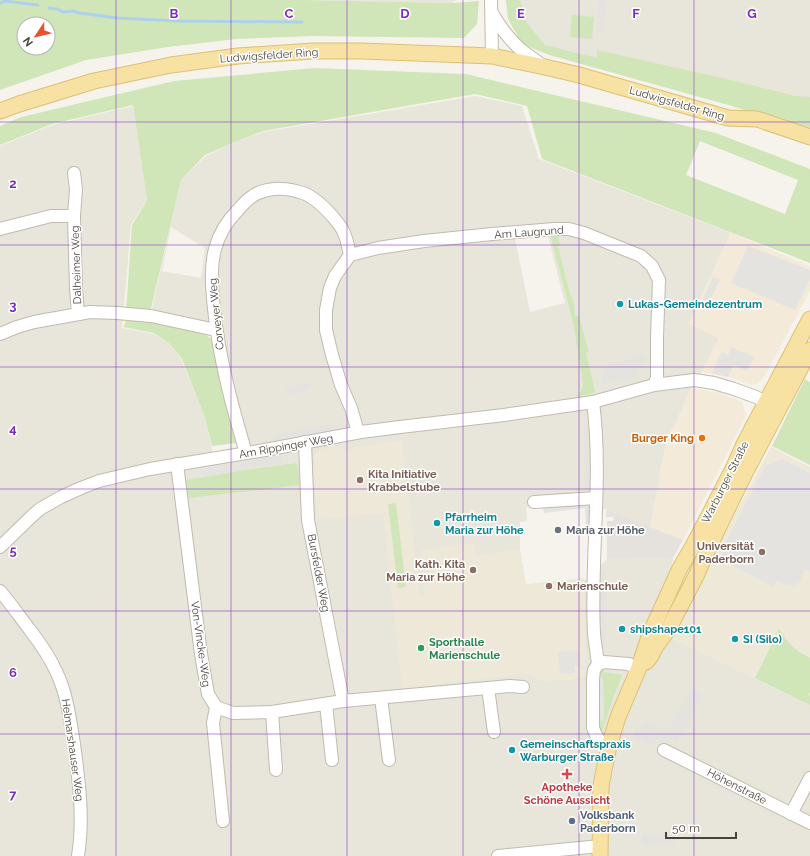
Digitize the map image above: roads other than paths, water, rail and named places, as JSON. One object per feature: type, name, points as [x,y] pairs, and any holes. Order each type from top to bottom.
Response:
[{"type":"main road","name":"Ludwigsfelder Ring","points":[[0,111],[94,81],[170,65],[238,56],[313,51],[492,56],[579,75],[728,118],[757,119],[810,138]]},
{"type":"main road","points":[[728,118],[810,148]]},
{"type":"main road","name":"Warburger Straße","points":[[600,851],[602,776],[618,717],[638,670],[651,656],[656,646],[668,630],[696,576],[706,552],[744,475],[810,319]]},
{"type":"main road","name":"Warburger Straße","points":[[772,406],[810,350]]},
{"type":"street","points":[[491,0],[492,56]]},
{"type":"street","name":"Ludwigsfelder Ring","points":[[492,13],[500,26],[517,47],[544,67]]},
{"type":"street","name":"Dalheimer Weg","points":[[74,172],[76,189],[74,216],[78,314]]},
{"type":"street","name":"Corveyer Weg","points":[[246,453],[227,387],[216,330],[212,264],[216,247],[222,232],[231,216],[257,193],[271,189],[304,193],[327,210],[342,228],[350,255]]},
{"type":"street","name":"Dalheimer Weg","points":[[0,229],[51,216],[74,216]]},
{"type":"street","name":"Am Laugrund","points":[[350,255],[378,248],[424,241],[492,234],[569,229],[584,233],[641,256],[652,266],[659,280],[657,378],[654,385]]},
{"type":"street","points":[[350,255],[335,276],[330,288],[326,310],[326,330],[341,385],[351,408],[358,432]]},
{"type":"street","points":[[0,334],[17,326],[90,312],[151,316],[216,330]]},
{"type":"street","name":"Am Rippinger Weg","points":[[0,547],[30,516],[61,497],[99,481],[177,464],[358,432],[508,415],[593,402],[654,385],[694,380],[714,383],[734,389],[756,397],[772,406]]},
{"type":"street","points":[[593,402],[596,428],[594,634],[598,664]]},
{"type":"street","name":"Bursfelder Weg","points":[[305,442],[308,520],[343,701]]},
{"type":"street","name":"Von-Vincke-Weg","points":[[177,464],[202,661],[208,694],[216,707]]},
{"type":"street","points":[[534,502],[596,498]]},
{"type":"street","name":"Helmarshauser Weg","points":[[0,592],[10,603],[46,652],[64,689],[78,770],[81,826],[78,856]]},
{"type":"street","points":[[609,746],[600,741],[593,728],[594,670],[598,664],[604,662],[629,664],[638,670]]},
{"type":"street","points":[[223,821],[213,723],[216,707],[233,714],[272,712],[343,701],[510,686],[523,687]]},
{"type":"street","points":[[488,688],[494,732]]},
{"type":"street","points":[[381,698],[389,760]]},
{"type":"street","points":[[326,704],[332,760]]},
{"type":"street","points":[[272,712],[276,770]]},
{"type":"street","name":"Höhenstraße","points":[[664,750],[810,823]]},
{"type":"street","points":[[791,814],[810,778]]},
{"type":"street","points":[[498,856],[600,851]]},
{"type":"waterway","points":[[0,3],[5,1],[38,5]]},
{"type":"waterway","points":[[49,8],[57,9],[63,12],[73,11],[117,18],[178,21],[302,22]]},
{"type":"place","name":"Lukas-Gemeindezentrum","points":[[620,304]]},
{"type":"place","name":"Burger King","points":[[702,438]]},
{"type":"place","name":"Kita Initiative Krabbelstube","points":[[360,480]]},
{"type":"place","name":"Pfarrheim Maria zur Höhe","points":[[437,523]]},
{"type":"place","name":"Maria zur Höhe","points":[[558,530]]},
{"type":"place","name":"Universität Paderborn","points":[[762,552]]},
{"type":"place","name":"Kath. Kita Maria zur Höhe","points":[[473,570]]},
{"type":"place","name":"Marienschule","points":[[549,586]]},
{"type":"place","name":"shipshape101","points":[[622,629]]},
{"type":"place","name":"SI (Silo)","points":[[735,639]]},
{"type":"place","name":"Sporthalle Marienschule","points":[[421,648]]},
{"type":"place","name":"Gemeinschaftspraxis Warburger Straße","points":[[512,750]]},
{"type":"place","name":"Apotheke Schöne Aussicht","points":[[567,774]]},
{"type":"place","name":"Volksbank Paderborn","points":[[572,821]]}]
